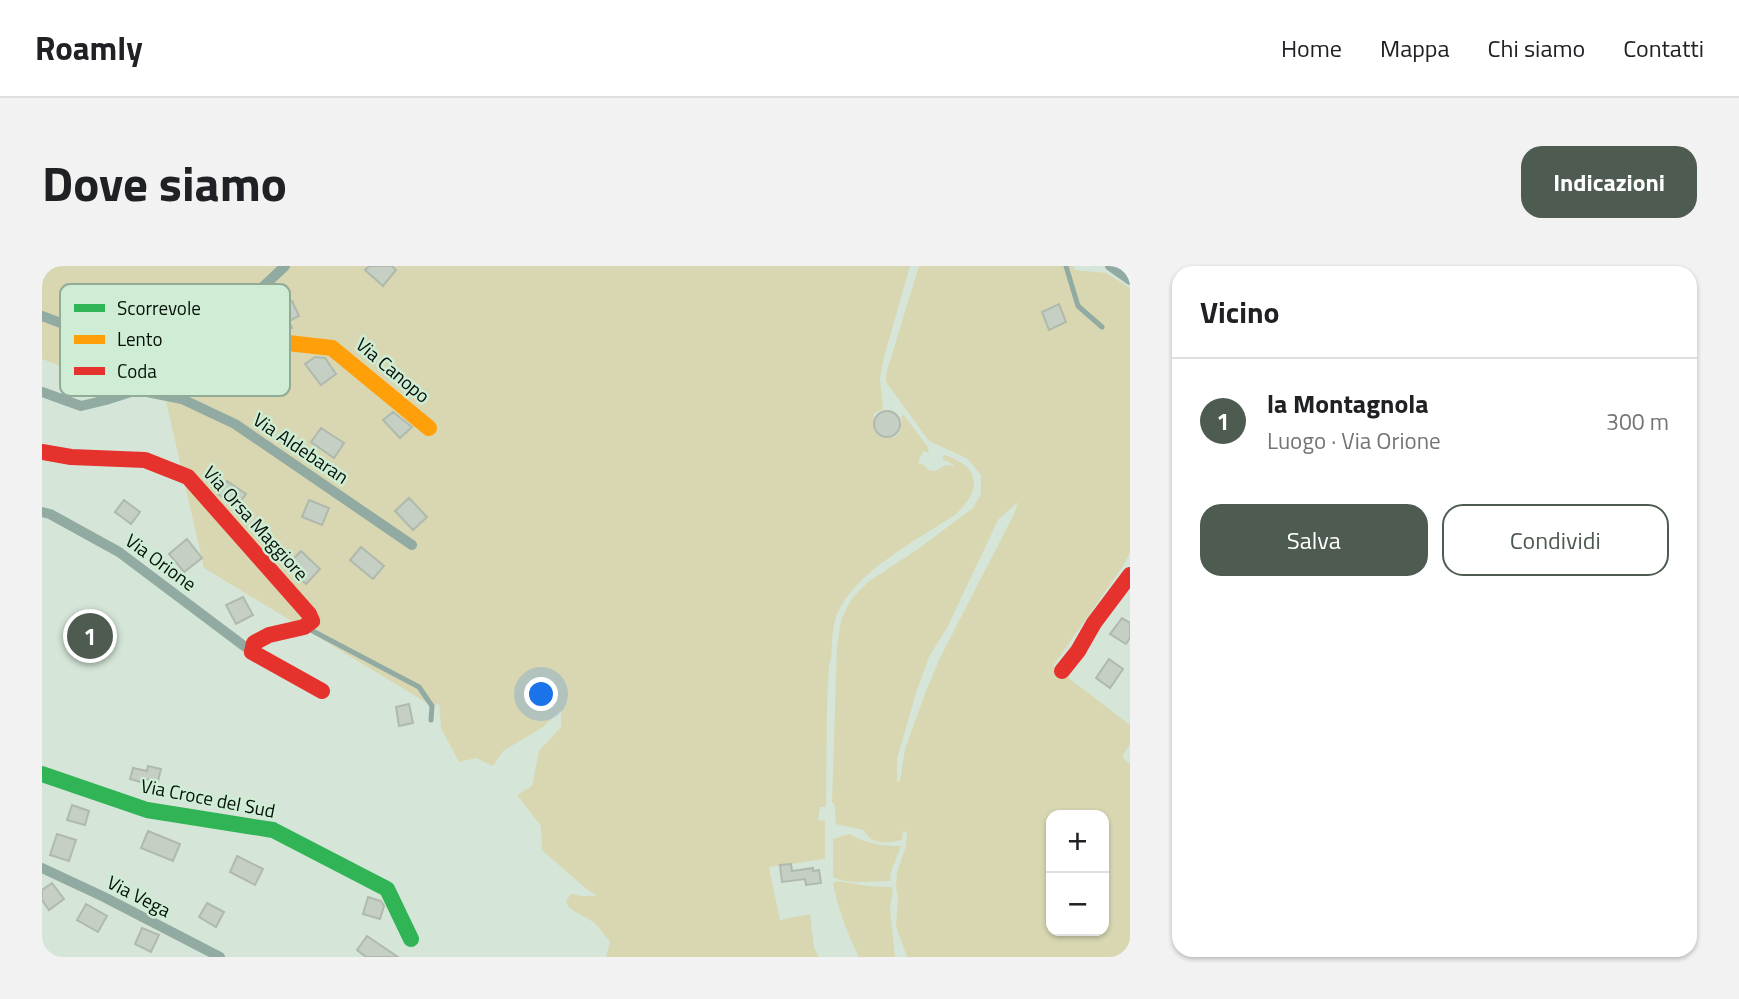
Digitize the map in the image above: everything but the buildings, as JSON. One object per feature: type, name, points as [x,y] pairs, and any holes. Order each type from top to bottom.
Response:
[{"type":"street","points":[[266,284],[285,266]]},
{"type":"street","points":[[1110,266],[1130,280]]},
{"type":"street","points":[[42,316],[60,323]]},
{"type":"street","name":"Via Canopo","points":[[290,343],[332,348],[429,428]]},
{"type":"street","name":"Via Aldebaran","points":[[42,392],[81,406],[118,396]]},
{"type":"street","name":"Via Aldebaran","points":[[167,396],[182,399],[236,424],[412,545]]},
{"type":"street","name":"Via Orsa Maggiore","points":[[42,452],[71,457],[145,460],[188,477],[306,620]]},
{"type":"street","name":"Via Orione","points":[[42,512],[119,552],[253,652]]},
{"type":"street","points":[[1062,671],[1130,575]]},
{"type":"street","points":[[306,620],[254,643],[253,652],[322,691]]},
{"type":"street","name":"Via Croce del Sud","points":[[42,774],[147,810],[273,830],[387,889],[411,939]]},
{"type":"street","name":"Via Vega","points":[[42,869],[104,897],[220,957]]},
{"type":"lane","points":[[1066,266],[1078,306],[1102,327]]},
{"type":"lane","points":[[306,620],[419,687],[432,706],[431,720]]},
{"type":"green space","points":[[42,266],[910,266],[884,357],[880,378],[883,409],[874,413],[874,429],[883,437],[895,437],[899,433],[903,414],[928,447],[929,453],[923,451],[918,463],[935,471],[946,465],[953,466],[942,459],[944,455],[956,460],[971,473],[973,488],[964,506],[955,515],[887,559],[856,586],[836,617],[829,663],[826,807],[820,807],[818,820],[825,821],[825,859],[769,867],[780,920],[810,914],[814,948],[819,957],[606,957],[610,942],[595,923],[569,908],[566,901],[571,894],[597,896],[542,850],[541,826],[517,795],[532,786],[539,751],[561,727],[561,710],[543,727],[503,751],[493,766],[476,758],[459,762],[441,728],[439,704],[432,706],[204,568],[165,396],[290,396],[290,284],[60,284],[60,366],[42,359]]},
{"type":"green space","points":[[919,266],[1073,266],[1075,270],[1106,273],[1130,288],[1130,552],[1053,666],[1130,725],[1130,744],[1122,757],[1130,764],[1130,957],[907,957],[896,926],[896,888],[897,872],[906,846],[907,832],[903,831],[902,840],[880,842],[871,839],[864,830],[835,824],[832,802],[837,646],[841,621],[847,607],[868,582],[973,508],[981,494],[981,475],[968,459],[929,441],[886,382],[886,374]],"holes":[[[1018,502],[940,658],[905,749],[900,781],[897,782],[897,759],[929,657],[948,626],[998,520]]]},
{"type":"green space","points":[[849,834],[875,844],[901,846],[890,881],[853,882],[833,877],[833,839]]},
{"type":"green space","points":[[837,881],[892,887],[890,908],[895,957],[859,957],[837,902],[833,883]]},
{"type":"traffic: fast","points":[[42,774],[147,810],[273,830],[387,889],[411,939]]},
{"type":"traffic: slow","points":[[290,343],[332,348],[429,428]]},
{"type":"traffic: jam","points":[[42,452],[71,457],[145,460],[188,477],[309,614],[312,621],[304,627],[269,635],[254,643],[252,652],[322,691]]},
{"type":"traffic: jam","points":[[1062,671],[1130,575]]},
{"type":"place","name":"la Montagnola","points":[[90,636]]}]
